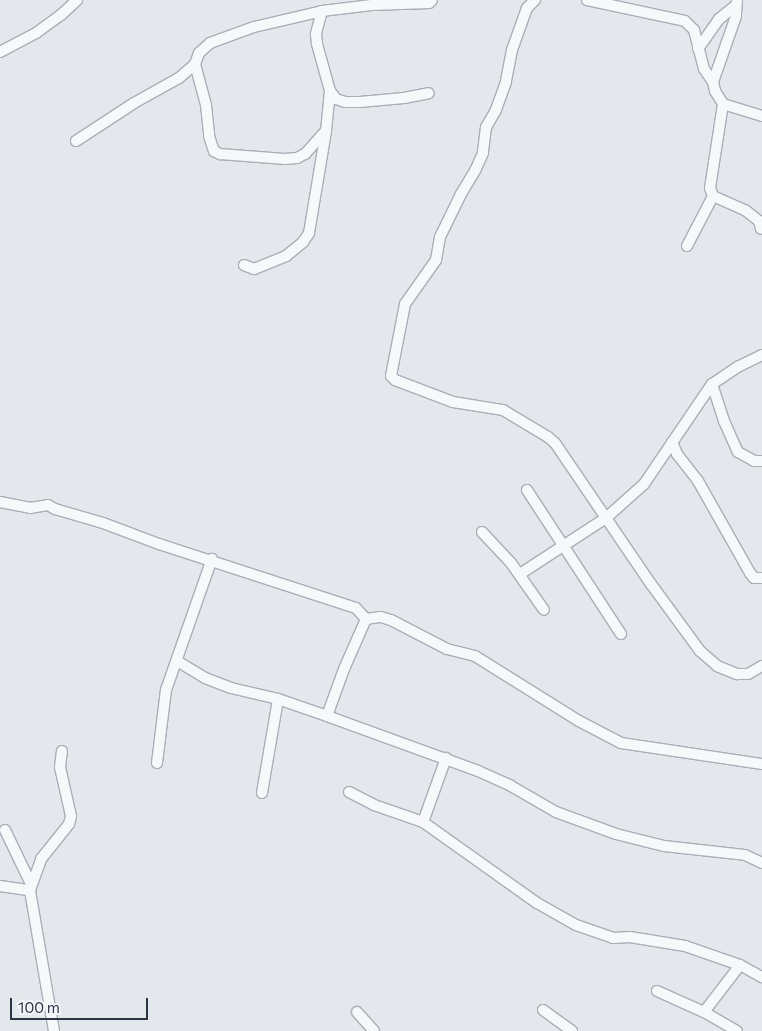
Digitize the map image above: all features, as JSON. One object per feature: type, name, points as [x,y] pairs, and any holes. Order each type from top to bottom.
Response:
[{"type":"street","points":[[0,52],[36,33],[61,15],[77,0]]},
{"type":"street","points":[[76,141],[134,103],[179,78],[195,64],[200,53],[210,43],[254,27],[322,11],[372,5],[429,3],[432,0]]},
{"type":"street","points":[[534,0],[527,8],[512,50],[506,82],[496,110],[486,127],[483,153],[440,237],[436,260],[409,294],[405,304],[391,376],[395,380],[453,402],[503,410],[548,437],[555,443],[700,651],[717,666],[737,674],[748,674],[762,666]]},
{"type":"street","points":[[587,0],[685,21],[694,30],[704,69],[714,82]]},
{"type":"street","points":[[698,50],[719,19],[736,2]]},
{"type":"street","points":[[736,2],[736,16],[714,82],[715,91],[723,104],[710,188],[713,196],[758,218],[762,229]]},
{"type":"street","points":[[244,265],[254,269],[286,256],[303,242],[309,233],[326,131],[330,90],[316,34],[322,11]]},
{"type":"street","points":[[195,64],[206,106],[214,151],[220,154],[285,160],[305,154],[326,131]]},
{"type":"street","points":[[330,90],[336,99],[345,102],[404,98],[429,93]]},
{"type":"street","points":[[723,104],[762,116]]},
{"type":"street","points":[[687,246],[713,196]]},
{"type":"street","points":[[520,574],[606,518],[650,477],[712,384],[739,366],[762,355]]},
{"type":"street","points":[[712,384],[724,420],[738,452],[754,461],[762,461]]},
{"type":"street","points":[[672,442],[677,454],[698,481],[750,573],[754,578],[762,578]]},
{"type":"street","points":[[527,490],[621,634]]},
{"type":"street","points":[[0,502],[30,508],[48,505],[159,544],[212,559],[347,604],[361,611],[366,619]]},
{"type":"street","points":[[482,532],[520,574],[544,610]]},
{"type":"street","points":[[157,763],[161,714],[166,690],[212,559]]},
{"type":"street","points":[[366,619],[381,617],[391,620],[447,649],[475,656],[579,721],[621,743],[663,751],[762,764]]},
{"type":"street","points":[[327,716],[344,669],[366,619]]},
{"type":"street","points":[[177,661],[205,678],[231,688],[278,699],[446,758],[511,786],[556,812],[616,834],[664,846],[745,855],[762,863]]},
{"type":"street","points":[[262,793],[278,699]]},
{"type":"street","points":[[30,887],[41,859],[69,824],[71,816],[60,767],[62,751]]},
{"type":"street","points":[[423,822],[446,758]]},
{"type":"street","points":[[350,792],[374,805],[423,822],[537,903],[576,925],[613,938],[630,937],[685,946],[740,965],[762,977]]},
{"type":"street","points":[[5,830],[30,887],[54,1031]]},
{"type":"street","points":[[0,886],[30,887]]},
{"type":"street","points":[[704,1012],[740,965]]},
{"type":"street","points":[[657,991],[704,1012],[737,1031]]},
{"type":"street","points":[[543,1010],[572,1031]]},
{"type":"street","points":[[357,1012],[374,1031]]}]
